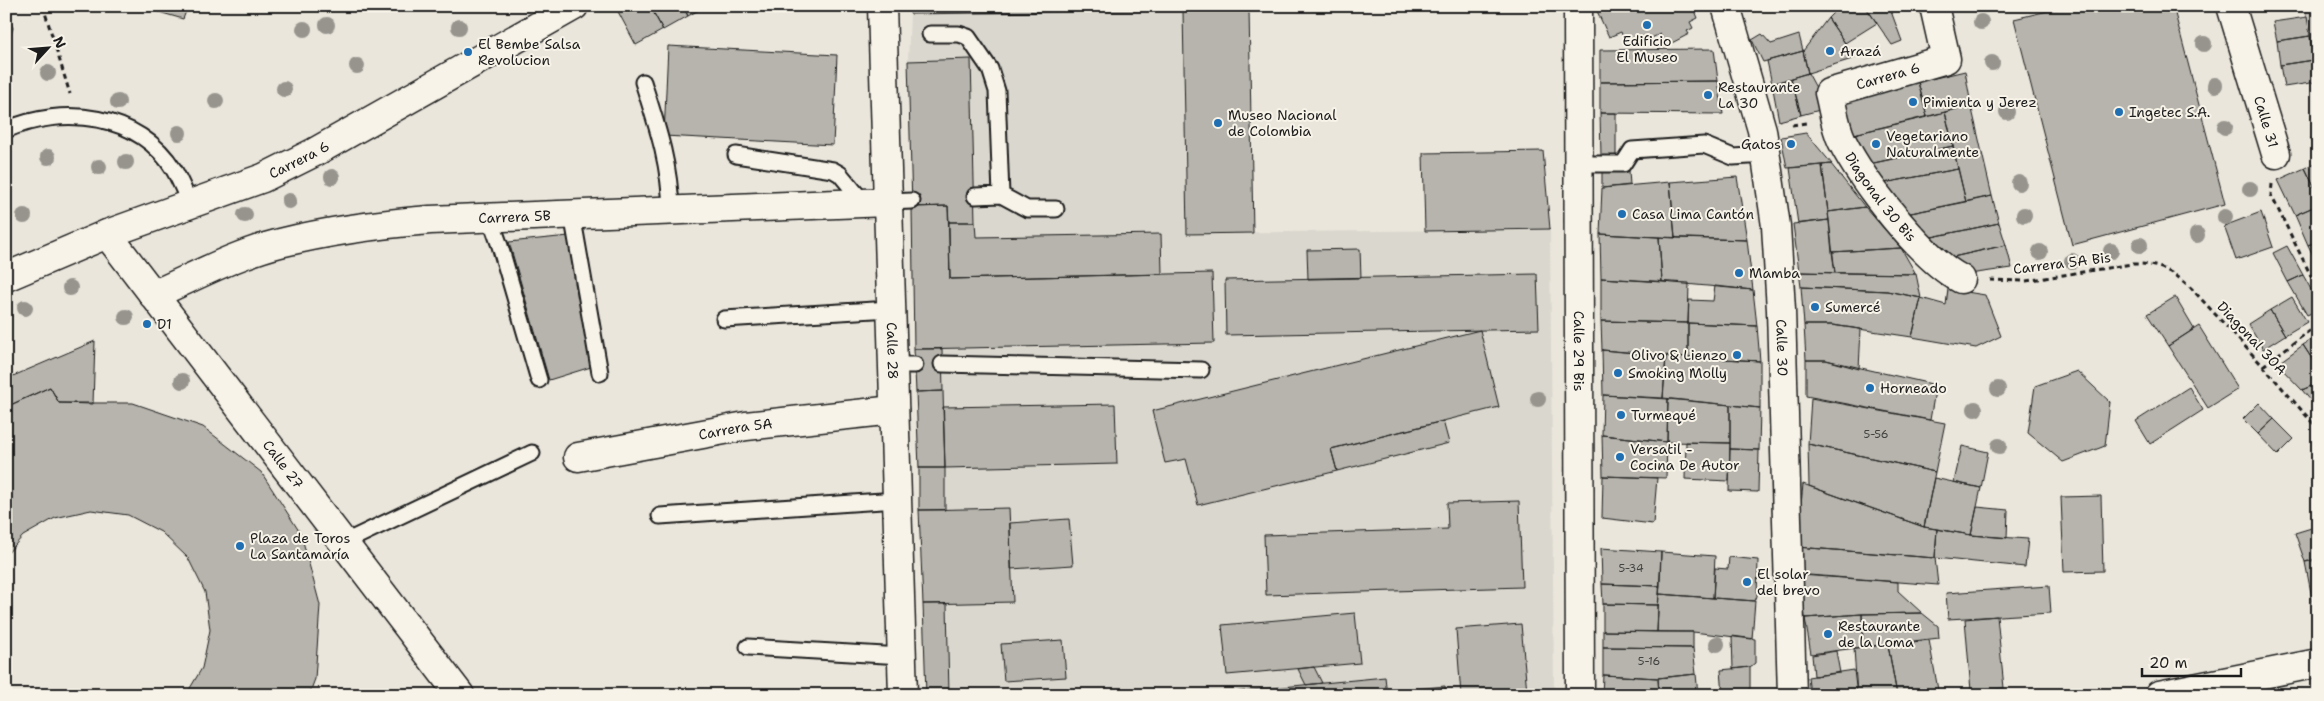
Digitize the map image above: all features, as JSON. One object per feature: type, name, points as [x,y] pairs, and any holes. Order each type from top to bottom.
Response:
[{"type":"street","name":"Carrera 6","points":[[6,277],[107,234],[262,178],[315,152],[574,6]]},
{"type":"street","name":"Calle 28","points":[[882,6],[891,309],[904,365],[894,410],[903,695]]},
{"type":"street","name":"Calle 29 Bis","points":[[1578,6],[1580,695]]},
{"type":"street","name":"Calle 30","points":[[1726,6],[1764,143],[1776,226],[1781,310],[1792,695]]},
{"type":"street","name":"Carrera 6","points":[[1832,105],[1946,59],[1934,6]]},
{"type":"street","name":"Calle 31","points":[[2231,6],[2276,154]]},
{"type":"street","name":"Diagonal 30 Bis","points":[[1832,105],[1842,140],[1880,200],[1924,249],[1950,273],[1961,279]]},
{"type":"street","name":"Carrera 5B","points":[[153,295],[242,256],[279,244],[376,225],[572,214],[888,202]]},
{"type":"street","name":"Calle 27","points":[[107,234],[460,695]]},
{"type":"street","name":"Carrera 5A","points":[[578,457],[746,426],[894,410]]},
{"type":"street","points":[[2159,695],[2318,663]]},
{"type":"lane","points":[[930,34],[958,34],[968,38],[990,69],[997,91],[1001,194]]},
{"type":"lane","points":[[643,82],[664,147],[670,185],[671,210]]},
{"type":"lane","points":[[6,130],[41,118],[77,116],[95,118],[134,132],[152,145],[174,169],[190,204]]},
{"type":"lane","points":[[1578,164],[1623,164],[1632,150],[1704,145],[1733,157],[1764,143]]},
{"type":"lane","points":[[736,156],[833,170],[888,202]]},
{"type":"lane","points":[[975,196],[1001,194],[1027,209],[1056,209]]},
{"type":"lane","points":[[572,214],[600,373]]},
{"type":"lane","points":[[490,218],[539,380]]},
{"type":"lane","points":[[724,319],[891,309]]},
{"type":"lane","points":[[942,364],[1201,370]]},
{"type":"lane","points":[[343,543],[532,453]]},
{"type":"lane","points":[[660,516],[897,500]]},
{"type":"lane","points":[[748,648],[902,656]]},
{"type":"path","points":[[43,6],[62,66]]},
{"type":"path","points":[[1764,143],[1832,105]]},
{"type":"path","name":"Calle 31","points":[[2276,154],[2271,195],[2318,290]]},
{"type":"path","name":"Carrera 5A Bis","points":[[1961,279],[2026,281],[2132,264],[2148,264],[2164,268]]},
{"type":"path","name":"Diagonal 30A","points":[[2164,268],[2185,283],[2263,366],[2318,429]]},
{"type":"path","points":[[2263,366],[2318,324]]},
{"type":"shaded area","points":[[2305,6],[2318,6],[2318,76],[2316,77]]},
{"type":"shaded area","points":[[1183,10],[1187,233],[1550,229],[1554,695],[926,695],[914,349],[908,61],[910,14]]},
{"type":"building","points":[[138,6],[188,6],[183,19]]},
{"type":"building","points":[[615,6],[650,6],[663,30],[636,45]]},
{"type":"building","points":[[650,6],[683,6],[688,16],[663,30]]},
{"type":"building","points":[[683,6],[706,6],[688,16]]},
{"type":"building","name":"Museo Nacional de Colombia","points":[[910,6],[1468,6],[1249,9],[1253,233],[1187,234],[1183,10],[910,14]]},
{"type":"building","name":"Edificio El Museo","points":[[1608,6],[1693,6],[1698,18],[1690,22],[1693,28],[1687,31],[1689,34],[1666,46],[1660,34],[1643,42],[1640,36],[1625,43],[1621,32],[1609,37],[1597,11]]},
{"type":"building","points":[[1840,6],[1865,6],[1877,23],[1845,43],[1828,18]]},
{"type":"building","points":[[1865,6],[1889,6],[1902,41],[1892,45]]},
{"type":"building","name":"Ingetec S.A.","points":[[2069,6],[2173,6],[2225,204],[2072,245],[2014,19]]},
{"type":"building","points":[[6,13],[13,28],[6,50]]},
{"type":"building","points":[[2307,17],[2310,36],[2277,41],[2273,22]]},
{"type":"building","points":[[1828,18],[1855,58],[1808,73],[1803,51]]},
{"type":"building","points":[[1762,34],[1771,44],[1799,35],[1803,51],[1763,62],[1752,40]]},
{"type":"building","points":[[2310,36],[2313,60],[2280,65],[2277,41]]},
{"type":"building","points":[[668,46],[837,55],[833,145],[664,136]]},
{"type":"building","points":[[1714,49],[1718,81],[1600,82],[1600,50]]},
{"type":"building","points":[[1803,51],[1808,73],[1772,84],[1767,61]]},
{"type":"building","points":[[971,59],[975,222],[949,222],[948,206],[912,207],[908,61]]},
{"type":"building","points":[[2313,60],[2317,82],[2284,87],[2280,65]]},
{"type":"building","points":[[1965,71],[1971,105],[1927,117],[1918,82]]},
{"type":"building","points":[[1808,73],[1827,108],[1801,115],[1791,78]]},
{"type":"building","points":[[1791,78],[1801,115],[1779,121],[1772,84]]},
{"type":"building","points":[[1718,81],[1723,114],[1600,113],[1600,82]]},
{"type":"building","points":[[1918,82],[1927,117],[1850,135],[1841,101]]},
{"type":"building","points":[[1971,105],[1992,196],[1966,202],[1945,112]]},
{"type":"building","points":[[1945,112],[1953,146],[1869,164],[1850,135]]},
{"type":"building","points":[[1600,113],[1616,113],[1616,156],[1601,156]]},
{"type":"building","points":[[1806,133],[1832,164],[1787,168],[1781,137]]},
{"type":"building","points":[[2318,136],[2318,156],[2310,139]]},
{"type":"building","points":[[1953,146],[1958,169],[1884,183],[1869,164]]},
{"type":"building","points":[[1543,151],[1550,229],[1425,231],[1423,153]]},
{"type":"building","points":[[2318,161],[2318,195],[2305,168]]},
{"type":"building","points":[[1831,164],[1865,207],[1828,212],[1822,165]]},
{"type":"building","points":[[1822,165],[1829,220],[1798,224],[1790,168]]},
{"type":"building","points":[[2305,168],[2318,195],[2318,205],[2295,215],[2278,180]]},
{"type":"building","points":[[1958,169],[1966,202],[1906,214],[1884,183]]},
{"type":"building","points":[[1629,171],[1630,185],[1602,188],[1602,172]]},
{"type":"building","points":[[1737,177],[1747,240],[1675,238],[1670,182]]},
{"type":"building","points":[[1670,182],[1675,238],[1600,234],[1602,188]]},
{"type":"building","points":[[1992,196],[1999,223],[1927,238],[1906,214]]},
{"type":"building","points":[[2318,205],[2318,241],[2308,245],[2295,215]]},
{"type":"building","points":[[948,206],[950,279],[1212,273],[1214,343],[914,349],[912,207]]},
{"type":"building","points":[[1865,207],[1901,248],[1832,252],[1828,212]]},
{"type":"building","points":[[2261,212],[2273,247],[2236,260],[2224,226]]},
{"type":"building","points":[[1829,220],[1835,273],[1799,272],[1793,224]]},
{"type":"building","points":[[949,222],[975,222],[976,237],[1161,234],[1162,274],[950,279]]},
{"type":"building","points":[[1999,223],[2006,245],[1944,259],[1927,238]]},
{"type":"building","points":[[1600,234],[1659,237],[1662,282],[1601,278]]},
{"type":"building","points":[[569,236],[591,367],[549,380],[509,242]]},
{"type":"building","points":[[1659,237],[1747,240],[1753,290],[1662,282]]},
{"type":"building","points":[[2318,241],[2318,265],[2308,245]]},
{"type":"building","points":[[2006,245],[2012,268],[1962,275],[1944,259]]},
{"type":"building","points":[[2287,246],[2303,275],[2288,282],[2273,253]]},
{"type":"building","points":[[1901,248],[1916,274],[1835,273],[1832,252]]},
{"type":"building","points":[[1360,249],[1361,278],[1308,279],[1307,250]]},
{"type":"building","points":[[1799,272],[1916,274],[1921,298],[1887,291],[1801,287]]},
{"type":"building","points":[[1537,274],[1539,329],[1226,335],[1225,280]]},
{"type":"building","points":[[2303,275],[2318,302],[2318,310],[2307,315],[2288,282]]},
{"type":"building","points":[[1601,278],[1689,283],[1688,323],[1601,321]]},
{"type":"building","points":[[1715,286],[1753,290],[1757,326],[1688,323],[1689,300],[1713,301]]},
{"type":"building","points":[[1801,287],[1887,291],[1921,298],[1912,337],[1832,325],[1804,325]]},
{"type":"building","points":[[1948,289],[1985,295],[2001,336],[1976,348],[1912,337],[1921,298],[1946,305]]},
{"type":"building","points":[[2175,297],[2194,329],[2168,346],[2147,314]]},
{"type":"building","points":[[2292,297],[2307,322],[2285,335],[2270,310]]},
{"type":"building","points":[[2270,310],[2285,335],[2263,349],[2248,324]]},
{"type":"building","points":[[1601,321],[1688,323],[1688,357],[1602,350]]},
{"type":"building","points":[[1688,323],[1757,326],[1760,361],[1688,357]]},
{"type":"building","points":[[1804,325],[1832,325],[1861,329],[1859,369],[1826,360],[1806,360]]},
{"type":"building","points":[[2199,326],[2238,389],[2208,408],[2168,346]]},
{"type":"building","points":[[1480,330],[1499,407],[1331,449],[1337,471],[1198,505],[1186,459],[1165,463],[1152,411]]},
{"type":"building","points":[[2318,335],[2318,368],[2303,345]]},
{"type":"building","points":[[95,341],[93,404],[59,403],[50,387],[6,407],[6,379]]},
{"type":"building","points":[[2303,345],[2318,368],[2318,383],[2302,390],[2277,364]]},
{"type":"building","points":[[914,349],[942,349],[943,391],[916,392]]},
{"type":"building","points":[[1602,350],[1666,356],[1663,398],[1603,395]]},
{"type":"building","points":[[1666,356],[1760,361],[1760,408],[1663,398]]},
{"type":"building","points":[[1806,360],[1826,360],[1936,385],[1930,420],[1806,396]]},
{"type":"building","points":[[2077,371],[2110,402],[2105,446],[2063,462],[2028,433],[2035,386]]},
{"type":"building","points":[[2318,383],[2318,409],[2302,390]]},
{"type":"building","name":"Plaza de Toros La Santamaría","points":[[50,387],[59,403],[133,403],[203,427],[261,472],[301,534],[320,605],[315,679],[309,695],[186,695],[202,668],[210,630],[205,592],[188,558],[161,532],[128,515],[91,510],[55,518],[23,536],[6,555],[6,407]]},
{"type":"building","points":[[2189,387],[2203,410],[2150,444],[2136,421]]},
{"type":"building","points":[[943,391],[945,468],[919,468],[916,392]]},
{"type":"building","points":[[1603,395],[1668,399],[1667,442],[1602,435]]},
{"type":"building","points":[[1811,398],[1945,423],[1935,472],[1808,444]]},
{"type":"building","points":[[1668,399],[1730,405],[1730,443],[1667,442]]},
{"type":"building","points":[[2259,403],[2274,419],[2258,434],[2243,419]]},
{"type":"building","points":[[1115,404],[1117,464],[945,468],[943,407]]},
{"type":"building","points":[[1730,405],[1760,408],[1759,450],[1730,449]]},
{"type":"building","points":[[2274,419],[2294,439],[2278,455],[2258,434]]},
{"type":"building","points":[[1443,421],[1449,443],[1337,471],[1331,449]]},
{"type":"building","points":[[1602,435],[1667,442],[1666,478],[1603,476]]},
{"type":"building","points":[[1686,442],[1730,443],[1729,481],[1685,479]]},
{"type":"building","points":[[1808,444],[1935,472],[1924,527],[1809,486]]},
{"type":"building","points":[[1962,446],[1988,452],[1981,488],[1954,482]]},
{"type":"building","points":[[1730,449],[1759,450],[1758,492],[1729,491]]},
{"type":"building","points":[[919,468],[945,468],[945,510],[919,510]]},
{"type":"building","points":[[1603,476],[1657,478],[1653,524],[1602,518]]},
{"type":"building","points":[[1934,478],[1981,488],[1971,535],[1924,527]]},
{"type":"building","points":[[1803,484],[1924,527],[1937,529],[1935,558],[1797,547]]},
{"type":"building","points":[[2101,496],[2103,571],[2064,572],[2061,497]]},
{"type":"building","points":[[1519,501],[1522,587],[1266,595],[1264,535],[1448,529],[1447,503]]},
{"type":"building","points":[[1977,507],[2008,510],[2007,538],[1971,535]]},
{"type":"building","points":[[1009,508],[1013,602],[923,604],[919,510]]},
{"type":"building","points":[[1069,519],[1073,565],[1011,569],[1010,523]]},
{"type":"building","points":[[2318,526],[2318,558],[2305,562],[2295,533]]},
{"type":"building","points":[[1937,529],[1971,535],[2028,539],[2025,567],[1935,558]]},
{"type":"building","points":[[1797,547],[1935,558],[1938,585],[1796,574]]},
{"type":"building","points":[[1601,548],[1661,552],[1660,586],[1602,584]]},
{"type":"building","points":[[1661,552],[1715,556],[1713,598],[1659,594]]},
{"type":"building","points":[[1729,557],[1758,560],[1757,596],[1755,601],[1713,598],[1715,568],[1728,569]]},
{"type":"building","points":[[2318,560],[2318,607],[2314,608],[2305,562]]},
{"type":"building","points":[[1801,575],[1898,582],[1898,591],[1922,613],[1862,614],[1805,618]]},
{"type":"building","points":[[1602,584],[1660,586],[1658,605],[1603,604]]},
{"type":"building","points":[[2049,586],[2051,613],[1948,619],[1946,593]]},
{"type":"building","points":[[1659,594],[1755,601],[1752,639],[1693,632],[1657,632]]},
{"type":"building","points":[[923,604],[947,604],[949,695],[926,695]]},
{"type":"building","points":[[1603,604],[1658,605],[1657,632],[1603,631]]},
{"type":"building","points":[[1355,613],[1360,663],[1227,675],[1222,625]]},
{"type":"building","points":[[1922,613],[1938,626],[1939,638],[1863,647],[1862,614]]},
{"type":"building","points":[[1862,614],[1863,647],[1811,654],[1805,618]]},
{"type":"building","points":[[1997,616],[2004,688],[1971,691],[1965,619]]},
{"type":"building","points":[[1521,624],[1527,692],[1461,695],[1456,629]]},
{"type":"building","points":[[1603,631],[1693,632],[1693,648],[1603,647]]},
{"type":"building","points":[[1732,636],[1755,639],[1755,663],[1750,667],[1733,669]]},
{"type":"building","points":[[1063,640],[1066,677],[1004,681],[1001,644]]},
{"type":"building","points":[[1929,640],[1938,690],[1897,695],[1888,645]]},
{"type":"building","points":[[1888,645],[1897,695],[1857,695],[1854,648]]},
{"type":"building","points":[[1603,647],[1693,648],[1696,674],[1658,678],[1603,675]]},
{"type":"building","points":[[1836,651],[1840,673],[1814,676],[1812,655]]},
{"type":"building","points":[[1314,667],[1322,683],[1306,685],[1298,669]]},
{"type":"building","points":[[1750,667],[1750,695],[1723,695],[1721,670]]},
{"type":"building","points":[[1854,670],[1857,695],[1810,695],[1808,677]]},
{"type":"building","points":[[1696,674],[1698,695],[1659,695],[1658,678]]},
{"type":"building","points":[[1603,675],[1658,678],[1659,695],[1602,695]]},
{"type":"building","points":[[1385,677],[1387,695],[1222,695],[1221,693]]},
{"type":"building","points":[[1445,686],[1446,695],[1387,695],[1387,692]]},
{"type":"place","name":"Edificio El Museo","points":[[1647,25]]},
{"type":"place","name":"Arazá","points":[[1830,51]]},
{"type":"place","name":"El Bembe Salsa Revolucion","points":[[468,52]]},
{"type":"place","name":"Restaurante La 30","points":[[1708,95]]},
{"type":"place","name":"Pimienta y Jerez","points":[[1913,102]]},
{"type":"place","name":"Ingetec S.A.","points":[[2119,112]]},
{"type":"place","name":"Museo Nacional de Colombia","points":[[1218,123]]},
{"type":"place","name":"Gatos","points":[[1791,144]]},
{"type":"place","name":"Vegetariano Naturalmente","points":[[1876,144]]},
{"type":"place","name":"Casa Lima Cantón","points":[[1622,214]]},
{"type":"place","name":"Mamba","points":[[1739,273]]},
{"type":"place","name":"Sumercé","points":[[1815,307]]},
{"type":"place","name":"D1","points":[[147,324]]},
{"type":"place","name":"Olivo & Lienzo","points":[[1737,355]]},
{"type":"place","name":"Smoking Molly","points":[[1618,373]]},
{"type":"place","name":"Horneado","points":[[1870,388]]},
{"type":"place","name":"Turmequé","points":[[1621,415]]},
{"type":"place","name":"Versatil - Cocina De Autor","points":[[1620,457]]},
{"type":"place","name":"Plaza de Toros La Santamaría","points":[[240,546]]},
{"type":"place","name":"El solar del brevo","points":[[1747,582]]},
{"type":"place","name":"Restaurante de la Loma","points":[[1828,634]]}]
